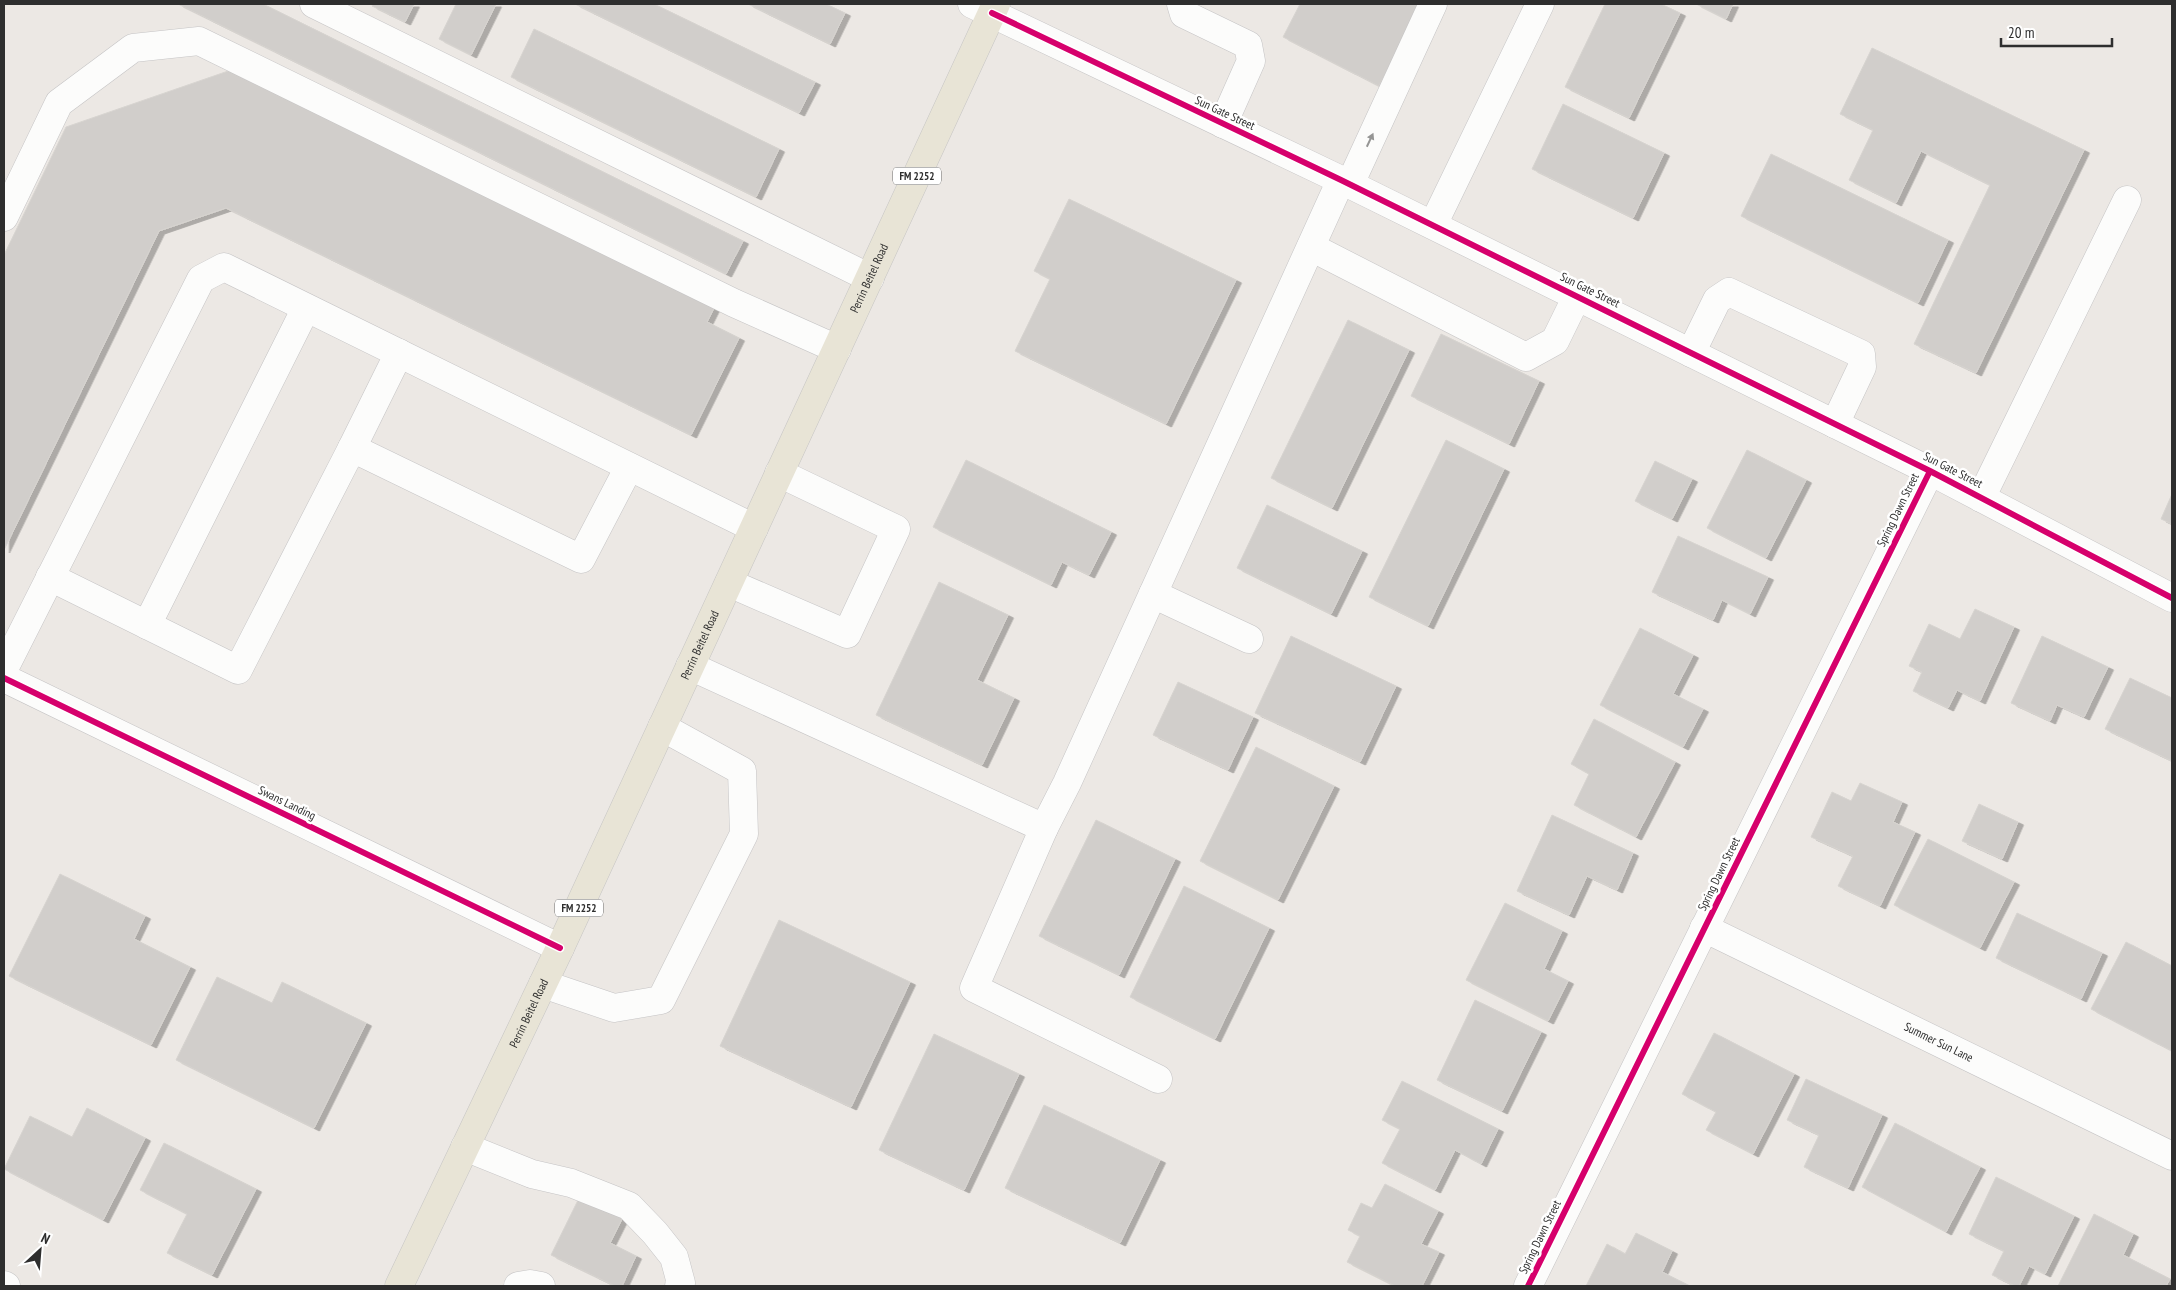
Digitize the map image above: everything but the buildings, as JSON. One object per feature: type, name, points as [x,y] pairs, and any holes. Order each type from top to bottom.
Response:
[{"type":"main road","name":"Perrin Beitel Road","points":[[406,1284],[466,1147],[544,984],[870,278],[987,7]]},
{"type":"street","points":[[314,4],[870,278]]},
{"type":"street","points":[[1181,4],[1184,14],[1248,45],[1251,61],[1222,124]]},
{"type":"street","points":[[1158,1079],[974,988],[1044,828],[1067,783],[1311,247],[1346,182],[1433,4]]},
{"type":"street","points":[[1433,226],[1540,4]]},
{"type":"street","name":"Sun Gate Street","points":[[987,7],[1930,471],[2172,598]]},
{"type":"street","points":[[4,217],[59,103],[133,48],[199,41],[734,302],[837,349]]},
{"type":"street","points":[[1980,498],[2127,200]]},
{"type":"street","points":[[1311,247],[1526,356],[1555,341],[1577,296]]},
{"type":"street","points":[[4,669],[201,279],[224,267],[754,528]]},
{"type":"street","points":[[1691,353],[1717,300],[1729,292],[1861,354],[1862,367],[1835,424]]},
{"type":"street","points":[[147,625],[306,308]]},
{"type":"street","points":[[50,577],[238,670],[399,353]]},
{"type":"street","points":[[352,448],[582,559],[629,466]]},
{"type":"street","name":"Spring Dawn Street","points":[[1528,1286],[1930,471]]},
{"type":"street","points":[[729,583],[847,634],[856,617],[896,529],[780,472]]},
{"type":"street","points":[[1153,594],[1249,640]]},
{"type":"street","points":[[690,666],[1044,828]]},
{"type":"street","name":"Swans Landing","points":[[4,678],[560,948]]},
{"type":"street","points":[[544,984],[614,1008],[661,1000],[744,834],[742,772],[662,727]]},
{"type":"street","name":"Summer Sun Lane","points":[[1704,928],[2172,1156]]},
{"type":"street","points":[[466,1147],[532,1174],[571,1183],[630,1206],[674,1257],[681,1283],[680,1286]]},
{"type":"street","points":[[518,1286],[530,1284],[541,1286]]},
{"type":"cycle path","points":[[992,13],[1341,180],[1930,471],[2172,598]]},
{"type":"cycle path","points":[[1528,1286],[1930,471]]},
{"type":"cycle path","points":[[4,678],[560,948]]}]
